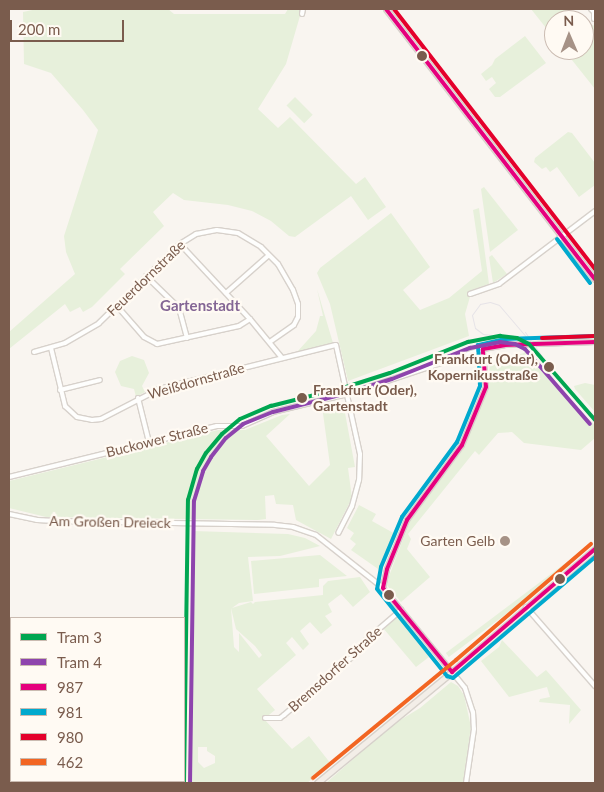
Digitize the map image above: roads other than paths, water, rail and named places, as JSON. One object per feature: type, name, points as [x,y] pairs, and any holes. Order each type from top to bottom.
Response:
[{"type":"main road","points":[[386,9],[595,279]]},
{"type":"main road","points":[[317,783],[452,672],[595,549]]},
{"type":"street","points":[[302,14],[303,9]]},
{"type":"street","points":[[470,294],[499,284],[595,211]]},
{"type":"street","name":"Feuerdornstraße","points":[[34,352],[65,343],[99,323],[180,244],[199,233],[223,230],[238,234],[252,241],[269,255],[287,278],[299,309],[294,325],[270,342]]},
{"type":"street","points":[[180,244],[226,292],[282,358]]},
{"type":"street","points":[[226,292],[269,255]]},
{"type":"street","points":[[146,276],[179,308],[187,338]]},
{"type":"street","points":[[117,306],[137,331],[152,342],[161,344],[239,326],[250,319]]},
{"type":"street","name":"Buckower Straße","points":[[9,477],[217,426],[235,428],[273,412],[348,394],[483,349],[505,345],[595,342]]},
{"type":"street","name":"Weißdornstraße","points":[[51,348],[63,402],[71,413],[88,420],[101,419],[138,398],[169,386],[336,345],[348,394]]},
{"type":"street","points":[[383,588],[387,569],[407,520],[462,445],[486,387],[483,349]]},
{"type":"street","points":[[60,390],[100,380]]},
{"type":"street","points":[[338,533],[352,506],[360,471],[360,449],[348,394]]},
{"type":"street","points":[[138,398],[150,442]]},
{"type":"street","name":"Am Großen Dreieck","points":[[9,514],[37,520],[55,521],[293,527],[330,544],[383,588],[465,688],[474,721],[474,738],[466,783]]},
{"type":"street","points":[[526,608],[595,686]]},
{"type":"street","name":"Bremsdorfer Straße","points":[[265,718],[280,718],[284,715],[359,651],[365,640],[401,610]]},
{"type":"water","points":[[98,782],[166,782],[166,783]]},
{"type":"tram line","points":[[500,336],[483,334],[475,328],[472,315],[480,304],[490,302],[499,305],[528,339]]},
{"type":"tram line","points":[[525,332],[542,356]]},
{"type":"tram line","name":"3","points":[[185,712],[188,500],[197,469],[206,453],[222,434],[240,419],[271,406],[346,387],[390,373],[468,342],[500,336],[517,338],[529,344],[595,420]]},
{"type":"tram line","name":"4","points":[[190,783],[194,501],[203,471],[226,438],[243,424],[273,412],[348,393],[392,379],[470,348],[500,342],[515,344],[525,349],[590,424]]},
{"type":"place","name":"Frankfurt (Oder), Kopernikusstraße","points":[[549,367]]},
{"type":"place","name":"Frankfurt (Oder), Gartenstadt","points":[[302,398]]},
{"type":"place","name":"Garten Gelb","points":[[505,541]]},
{"type":"district","name":"Gartenstadt","points":[[200,306]]}]
